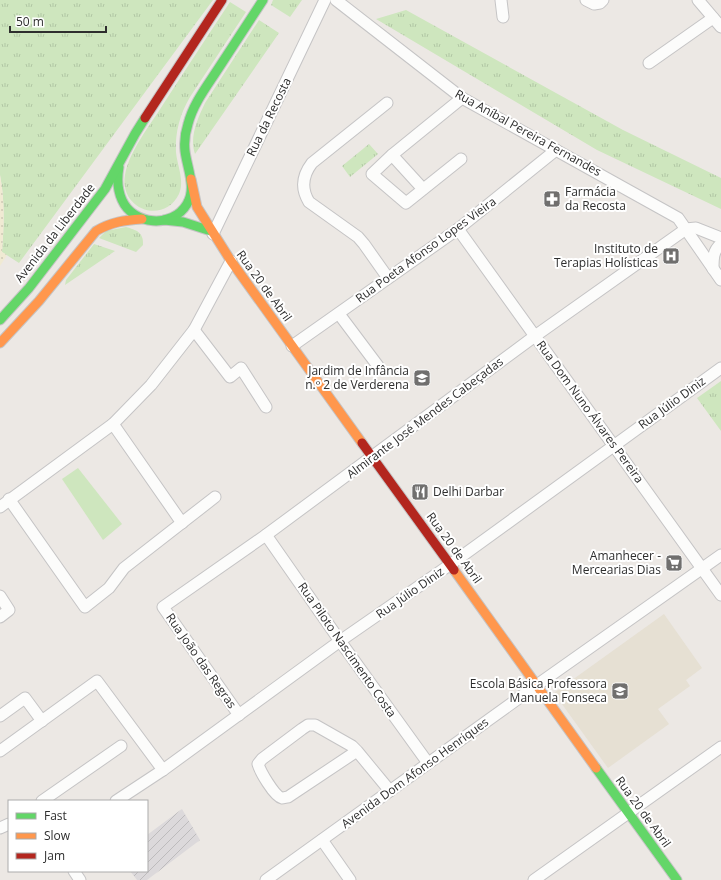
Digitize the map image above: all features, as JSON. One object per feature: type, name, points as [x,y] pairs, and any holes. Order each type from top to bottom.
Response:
[{"type":"main road","name":"Avenida da Liberdade","points":[[0,320],[29,288],[105,189],[135,134],[222,0]]},
{"type":"main road","points":[[164,220],[181,211],[187,203],[191,191],[191,179],[185,149],[187,126],[191,112],[263,0]]},
{"type":"main road","name":"Avenida da Liberdade","points":[[122,156],[117,186],[120,198],[127,209],[142,219]]},
{"type":"main road","name":"Rua 20 de Abril","points":[[191,179],[197,207],[231,261],[451,564],[677,880]]},
{"type":"main road","points":[[0,343],[39,301],[96,231],[108,223],[120,220],[142,219],[155,221],[177,220],[190,223],[212,233]]},
{"type":"street","name":"Rua da Recosta","points":[[212,233],[326,0]]},
{"type":"street","name":"Rua Aníbal Pereira Fernandes","points":[[336,0],[462,98],[678,218],[721,280]]},
{"type":"street","points":[[501,0],[503,17]]},
{"type":"street","points":[[586,0],[594,4],[600,3],[603,0]]},
{"type":"street","points":[[698,0],[721,27]]},
{"type":"street","points":[[649,63],[713,18]]},
{"type":"street","points":[[461,159],[406,203],[372,174],[392,155],[462,98]]},
{"type":"street","points":[[387,103],[312,163],[307,170],[303,188],[305,196],[310,202],[350,231],[364,244],[388,278]]},
{"type":"street","name":"Rua Poeta Afonso Lopes Vieira","points":[[292,346],[458,229],[556,150]]},
{"type":"street","points":[[392,155],[423,189]]},
{"type":"street","points":[[686,229],[696,228],[721,238]]},
{"type":"street","name":"Rua Dom Nuno Álvares Pereira","points":[[458,229],[721,595]]},
{"type":"street","name":"Almirante José Mendes Cabeçadas","points":[[163,607],[266,535],[535,336],[686,229]]},
{"type":"street","points":[[713,269],[713,258],[716,249],[721,244]]},
{"type":"street","points":[[0,507],[113,424],[151,385],[194,330],[231,261]]},
{"type":"street","points":[[339,314],[378,366]]},
{"type":"street","points":[[194,330],[230,377],[240,368],[266,406]]},
{"type":"street","name":"Rua Júlio Diniz","points":[[118,800],[163,770],[340,641],[451,564],[721,368]]},
{"type":"street","points":[[113,424],[182,523]]},
{"type":"street","points":[[9,499],[85,607],[109,588],[124,568],[215,497]]},
{"type":"street","name":"Rua Piloto Nascimento Costa","points":[[266,535],[428,763]]},
{"type":"street","name":"Avenida Dom Afonso Henriques","points":[[266,880],[721,555]]},
{"type":"street","points":[[0,596],[9,610],[0,617]]},
{"type":"street","name":"Rua João das Regras","points":[[163,607],[238,715]]},
{"type":"street","points":[[0,751],[96,681],[163,770]]},
{"type":"street","points":[[0,716],[25,698],[42,721]]},
{"type":"street","points":[[356,751],[288,797],[281,798],[277,795],[260,772],[258,764],[262,759],[308,725],[315,725],[352,746],[390,791]]},
{"type":"street","points":[[43,800],[121,746]]},
{"type":"street","points":[[534,880],[721,746]]},
{"type":"street","points":[[322,840],[350,880]]},
{"type":"shaded area","name":"Escola Básica Professora Manuela Fonseca","points":[[664,614],[702,668],[686,680],[690,686],[658,709],[669,724],[608,768],[554,693]]},
{"type":"shaded area","points":[[182,809],[200,840],[147,880],[137,880],[131,872],[148,872],[148,834]]},
{"type":"green space","points":[[0,0],[213,0],[19,263],[2,252],[4,213],[0,175]]},
{"type":"green space","points":[[273,0],[302,0],[290,17],[271,5]]},
{"type":"green space","points":[[230,2],[246,12],[190,97],[183,110],[179,123],[176,137],[176,152],[181,178],[181,189],[179,194],[172,204],[163,209],[154,211],[144,209],[135,205],[129,197],[125,187],[127,166],[147,129]]},
{"type":"green space","points":[[406,10],[623,130],[721,178],[721,209],[597,150],[376,19]]},
{"type":"green space","points":[[259,20],[279,33],[195,154],[193,141],[195,128],[205,103]]},
{"type":"green space","points":[[369,144],[378,154],[350,177],[342,166]]},
{"type":"green space","points":[[126,227],[141,234],[143,245],[136,252],[99,238],[106,231]]},
{"type":"green space","points":[[94,244],[115,251],[65,285],[66,280]]},
{"type":"green space","points":[[721,381],[721,431],[697,398]]},
{"type":"green space","points":[[78,468],[122,524],[103,540],[62,479]]},
{"type":"sand","points":[[0,175],[4,213],[2,252],[7,255],[0,266]]},
{"type":"traffic: fast","points":[[119,167],[118,184],[120,196],[127,208],[135,215],[143,219],[153,221],[163,220],[180,212],[187,204],[190,198],[191,185],[185,151],[185,138],[190,117],[201,95],[263,0]]},
{"type":"traffic: fast","points":[[0,320],[29,288],[105,189],[145,118]]},
{"type":"traffic: fast","points":[[164,220],[183,222],[211,231]]},
{"type":"traffic: fast","points":[[596,768],[677,880]]},
{"type":"traffic: slow","points":[[191,179],[197,207],[231,261],[362,443]]},
{"type":"traffic: slow","points":[[0,343],[39,301],[96,231],[107,225],[118,222],[142,219]]},
{"type":"traffic: slow","points":[[454,570],[596,768]]},
{"type":"traffic: jam","points":[[145,118],[222,0]]},
{"type":"traffic: jam","points":[[362,443],[454,570]]},
{"type":"place","name":"Farmácia da Recosta","points":[[552,199]]},
{"type":"place","name":"Instituto de Terapias Holísticas","points":[[671,256]]},
{"type":"place","name":"Jardim de Infância n.º 2 de Verderena","points":[[422,378]]},
{"type":"place","name":"Delhi Darbar","points":[[420,492]]},
{"type":"place","name":"Amanhecer - Mercearias Dias","points":[[674,563]]},
{"type":"place","name":"Escola Básica Professora Manuela Fonseca","points":[[620,691]]}]
